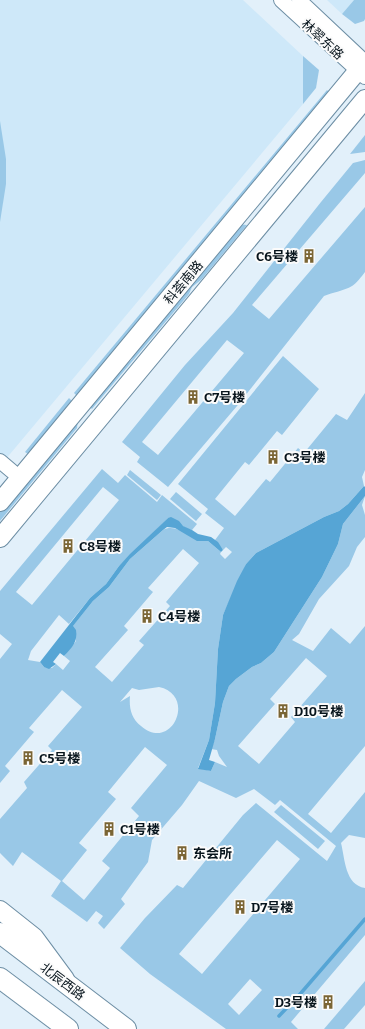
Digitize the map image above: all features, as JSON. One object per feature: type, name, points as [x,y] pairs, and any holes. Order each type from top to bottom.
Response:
[{"type":"main road","name":"北辰西路","points":[[0,933],[126,1029]]},
{"type":"main road","points":[[0,978],[68,1029]]},
{"type":"street","name":"林翠东路","points":[[282,0],[364,68]]},
{"type":"street","name":"林翠东路","points":[[299,0],[364,68]]},
{"type":"street","points":[[248,240],[261,212],[277,186],[364,68]]},
{"type":"street","name":"科荟南路","points":[[0,502],[364,68]]},
{"type":"street","name":"科荟南路","points":[[0,538],[365,99]]},
{"type":"street","points":[[0,461],[20,478]]},
{"type":"street","points":[[0,910],[34,937],[70,986]]},
{"type":"shaded area","points":[[0,0],[243,0],[303,56],[303,104],[0,466]]},
{"type":"shaded area","points":[[327,0],[354,0],[342,14]]},
{"type":"shaded area","points":[[354,0],[365,0],[365,19],[364,21],[355,24],[342,14]]},
{"type":"shaded area","points":[[303,56],[319,70],[316,88],[303,104]]},
{"type":"shaded area","points":[[327,90],[329,92],[77,396],[74,393]]},
{"type":"shaded area","points":[[0,121],[6,159],[6,184],[0,222]]},
{"type":"shaded area","points":[[365,135],[365,152],[350,154]]},
{"type":"shaded area","points":[[365,160],[365,173],[252,305],[269,319],[365,207],[365,272],[352,286],[324,296],[237,406],[168,487],[137,462],[140,457],[122,442],[185,365],[233,313],[353,163]],"holes":[[[227,340],[244,353],[158,455],[142,442]]]},
{"type":"shaded area","points":[[237,224],[247,225],[201,280],[192,287],[189,294],[92,409],[87,404],[132,359],[135,352]]},
{"type":"shaded area","points":[[283,356],[319,389],[282,435],[277,431],[249,465],[245,462],[215,499],[235,516],[266,479],[270,482],[298,448],[304,453],[336,414],[347,420],[365,393],[365,470],[362,477],[364,486],[348,504],[339,511],[324,517],[256,553],[246,564],[223,615],[218,649],[215,703],[209,740],[198,768],[211,771],[215,762],[227,767],[219,756],[217,750],[211,749],[215,739],[223,702],[229,686],[236,679],[252,667],[261,663],[274,652],[322,577],[338,544],[343,524],[365,496],[362,505],[365,515],[365,537],[357,547],[349,566],[319,599],[299,634],[292,640],[313,651],[331,628],[350,644],[365,626],[365,746],[308,814],[331,833],[365,792],[365,838],[349,835],[341,843],[345,863],[350,877],[358,886],[365,888],[365,935],[291,1022],[298,1029],[226,1029],[150,974],[120,948],[145,918],[177,885],[183,888],[243,815],[256,803],[327,861],[336,846],[280,800],[275,805],[254,789],[236,798],[199,781],[182,805],[152,840],[148,862],[121,899],[125,904],[104,929],[98,923],[103,916],[96,911],[87,922],[51,896],[61,881],[22,852],[13,866],[0,853],[0,819],[27,788],[24,782],[52,750],[48,746],[82,707],[62,690],[29,728],[34,732],[5,766],[10,771],[0,783],[0,659],[12,644],[0,634],[0,591],[102,469],[118,483],[125,475],[157,502],[162,495],[197,524],[192,530],[168,518],[119,566],[106,584],[90,598],[69,624],[59,615],[31,651],[28,660],[40,662],[44,667],[52,668],[56,664],[63,670],[70,661],[64,656],[76,641],[72,627],[93,601],[109,587],[130,559],[163,530],[174,528],[196,539],[208,541],[221,552],[220,554],[225,559],[232,552],[226,547],[223,550],[215,540],[224,528],[205,513],[208,509],[178,484]],"holes":[[[103,487],[119,500],[32,605],[16,592]],[[183,549],[199,563],[166,602],[170,606],[139,641],[144,645],[112,682],[95,667],[128,630],[124,626],[153,592],[148,588]],[[306,658],[327,676],[291,717],[295,722],[259,764],[238,746],[275,704],[270,699]],[[159,687],[170,692],[177,700],[178,710],[176,720],[170,728],[162,732],[152,732],[141,726],[135,720],[131,712],[130,696],[120,702],[132,688],[139,690]],[[145,747],[167,765],[131,808],[139,816],[102,861],[110,868],[84,900],[62,881],[87,850],[79,843],[116,799],[108,792]],[[277,840],[300,859],[202,974],[179,954]],[[250,979],[262,990],[239,1015],[228,1004]]]},
{"type":"shaded area","points":[[69,398],[72,401],[28,454],[25,452]]},
{"type":"shaded area","points":[[78,420],[77,428],[0,521],[0,508]]},
{"type":"shaded area","points":[[130,470],[161,495],[157,500],[127,475]]},
{"type":"shaded area","points":[[364,486],[365,496],[343,524],[338,544],[322,577],[274,652],[261,663],[252,667],[236,679],[229,686],[223,702],[209,760],[215,762],[211,771],[198,769],[209,740],[215,703],[218,649],[223,615],[237,581],[246,564],[256,553],[324,517],[339,511],[348,504]]},
{"type":"shaded area","points":[[176,492],[202,514],[196,521],[170,499]]},
{"type":"shaded area","points":[[171,517],[179,521],[183,526],[198,534],[211,537],[218,542],[223,550],[221,552],[208,541],[197,541],[175,528],[167,527],[130,559],[109,587],[93,601],[73,626],[76,630],[76,638],[70,650],[64,656],[60,653],[53,662],[56,664],[49,669],[44,667],[40,662],[90,598],[106,584],[130,554],[168,518]]},
{"type":"shaded area","points":[[281,805],[325,841],[318,849],[274,812]]},
{"type":"shaded area","points":[[365,981],[365,1005],[344,1029],[324,1029]]},
{"type":"waterway","points":[[279,1016],[301,993],[365,919]]},
{"type":"place","name":"C6号楼","points":[[309,256]]},
{"type":"place","name":"C7号楼","points":[[193,397]]},
{"type":"place","name":"C3号楼","points":[[273,457]]},
{"type":"place","name":"C8号楼","points":[[68,546]]},
{"type":"place","name":"C4号楼","points":[[147,616]]},
{"type":"place","name":"D10号楼","points":[[283,711]]},
{"type":"place","name":"C5号楼","points":[[28,758]]},
{"type":"place","name":"C1号楼","points":[[109,829]]},
{"type":"place","name":"东会所","points":[[182,853]]},
{"type":"place","name":"D7号楼","points":[[240,907]]},
{"type":"place","name":"D3号楼","points":[[328,1002]]}]
